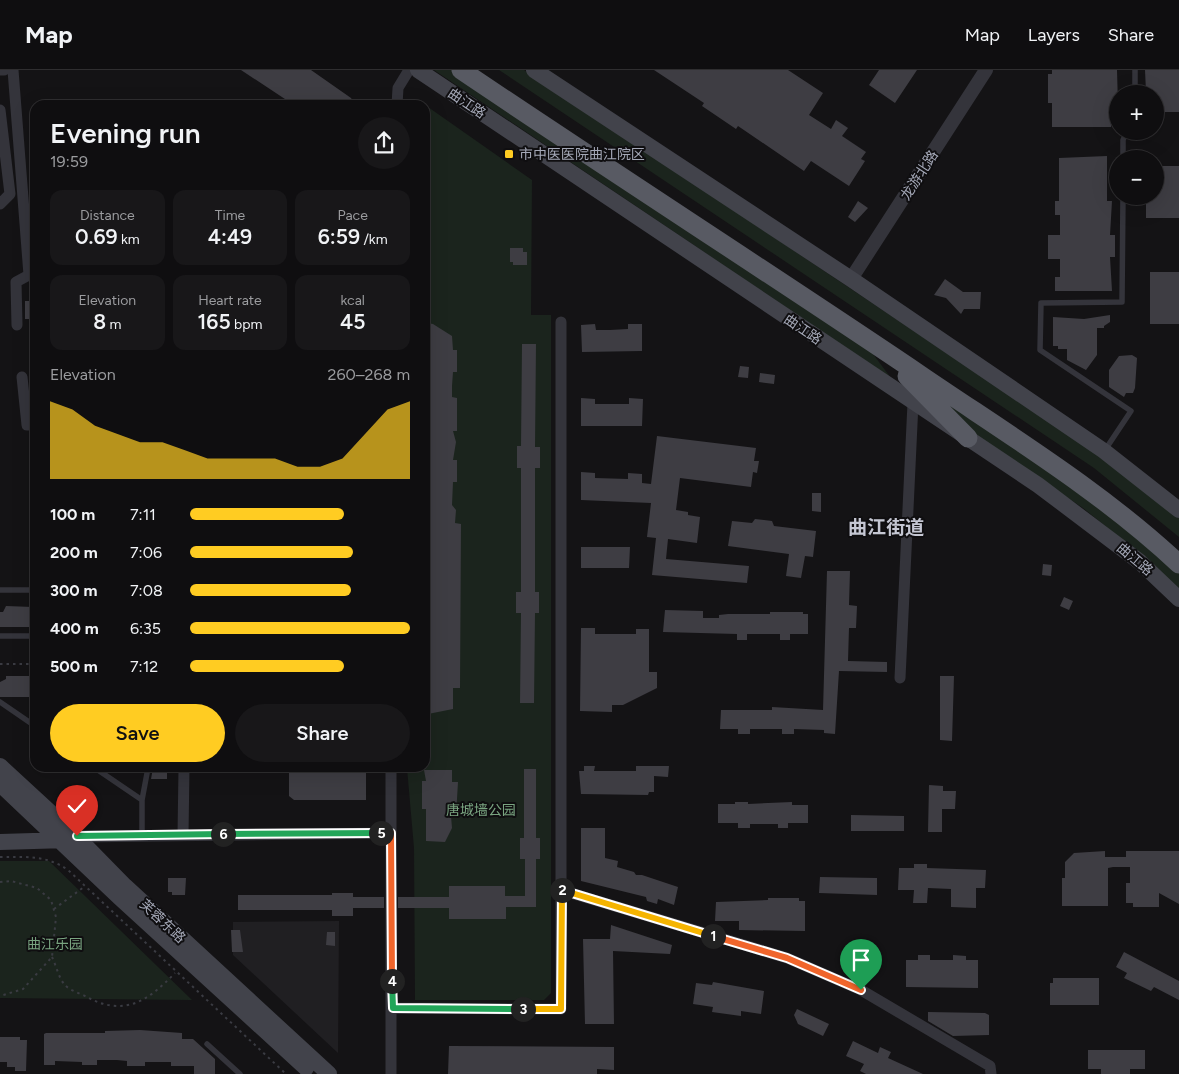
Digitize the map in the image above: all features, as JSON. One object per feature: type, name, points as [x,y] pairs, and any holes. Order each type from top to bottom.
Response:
[{"type":"highway","name":"曲江路","points":[[461,70],[878,346],[1100,496],[1149,536],[1179,564]]},
{"type":"highway","points":[[484,70],[1107,487],[1179,546]]},
{"type":"highway","points":[[878,346],[968,438]]},
{"type":"main road","name":"曲江路","points":[[418,70],[968,438],[1100,530],[1140,562],[1179,599]]},
{"type":"main road","points":[[541,72],[1104,451],[1179,510]]},
{"type":"main road","name":"芙蓉东路","points":[[0,766],[120,898],[313,1074]]},
{"type":"main road","name":"芙蓉东路","points":[[0,784],[124,886],[329,1074]]},
{"type":"main road","points":[[0,832],[64,837]]},
{"type":"main road","points":[[0,842],[64,837]]},
{"type":"street","points":[[13,70],[29,275],[16,282],[17,324]]},
{"type":"street","points":[[398,100],[398,88],[409,70]]},
{"type":"street","name":"龙游北路","points":[[851,279],[986,70]]},
{"type":"street","points":[[0,110],[10,194],[0,204]]},
{"type":"street","points":[[393,1008],[561,1009],[561,322]]},
{"type":"street","points":[[22,377],[27,425],[30,425]]},
{"type":"street","points":[[900,678],[913,402]]},
{"type":"street","points":[[183,835],[184,772]]},
{"type":"street","points":[[391,772],[393,1008],[391,1074]]},
{"type":"street","points":[[64,837],[391,833]]},
{"type":"street","points":[[561,890],[787,958],[861,990],[990,1066],[991,1074]]},
{"type":"lane","points":[[1135,70],[1135,85]]},
{"type":"lane","points":[[1104,451],[1131,411],[1040,350],[1041,303],[1122,302],[1123,205]]},
{"type":"lane","points":[[0,590],[30,590]]},
{"type":"lane","points":[[0,636],[30,636]]},
{"type":"lane","points":[[0,702],[30,723]]},
{"type":"lane","points":[[100,772],[142,800]]},
{"type":"lane","points":[[142,836],[142,800],[147,772]]},
{"type":"lane","points":[[207,1044],[240,1074]]},
{"type":"path","points":[[0,664],[30,664]]},
{"type":"path","points":[[0,857],[38,857],[56,862],[286,1074]]},
{"type":"path","points":[[0,882],[11,881],[37,888],[51,900],[56,917],[52,957],[65,985],[96,1002],[115,1006],[134,1004],[156,993],[175,972]]},
{"type":"path","points":[[54,909],[85,887]]},
{"type":"path","points":[[0,996],[23,989],[52,957]]},
{"type":"shaded area","points":[[339,921],[338,1053],[233,955],[233,922]]},
{"type":"green space","points":[[434,70],[451,70],[870,350],[891,378]]},
{"type":"green space","points":[[499,70],[524,70],[1102,457],[1179,518],[1179,537],[1094,468]]},
{"type":"green space","name":"唐城墙公园","points":[[430,108],[532,180],[531,315],[551,315],[551,993],[544,1000],[415,1000],[414,848],[407,772],[430,772]]},
{"type":"green space","points":[[933,390],[1090,497],[1179,572],[1179,591],[1119,537],[1083,508],[971,433]]},
{"type":"green space","name":"曲江乐园","points":[[0,861],[49,861],[192,1000],[0,998]]},
{"type":"building","points":[[241,70],[311,70],[352,100],[286,100]]},
{"type":"building","points":[[654,70],[788,70],[823,93],[809,115],[831,129],[836,120],[848,128],[842,136],[866,152],[861,159],[865,161],[849,186],[811,161],[804,171],[738,126],[736,129],[702,106],[704,103]]},
{"type":"building","points":[[879,70],[917,70],[895,103],[869,85]]},
{"type":"building","points":[[1052,70],[1117,70],[1117,85],[1109,85],[1109,127],[1052,127],[1052,103],[1048,103],[1048,74],[1052,74]]},
{"type":"building","points":[[1145,70],[1179,70],[1179,112],[1164,112],[1164,85],[1146,85]]},
{"type":"building","points":[[1107,156],[1107,201],[1109,201],[1109,205],[1112,205],[1110,235],[1115,235],[1115,257],[1110,257],[1112,291],[1055,291],[1055,277],[1060,277],[1060,259],[1048,259],[1048,235],[1060,235],[1060,215],[1055,215],[1055,201],[1059,201],[1059,158]]},
{"type":"building","points":[[1164,166],[1179,166],[1179,218],[1146,218],[1146,205],[1164,205]]},
{"type":"building","points":[[858,201],[868,208],[855,222],[848,217]]},
{"type":"building","points":[[510,248],[523,248],[523,252],[527,252],[527,265],[513,265],[513,262],[510,262]]},
{"type":"building","points":[[1150,272],[1179,272],[1179,324],[1150,324]]},
{"type":"building","points":[[945,279],[963,292],[981,292],[980,309],[964,309],[961,314],[946,298],[934,295]]},
{"type":"building","points":[[25,301],[30,301],[30,319],[25,319]]},
{"type":"building","points":[[1110,315],[1110,322],[1104,328],[1097,328],[1097,355],[1086,370],[1067,360],[1067,349],[1058,349],[1058,346],[1053,346],[1053,317],[1084,319]]},
{"type":"building","points":[[430,324],[452,336],[453,350],[457,350],[457,372],[453,372],[452,397],[457,398],[457,431],[453,431],[456,442],[453,460],[457,460],[457,482],[453,482],[452,505],[456,510],[455,523],[461,524],[460,688],[453,688],[453,709],[430,714]]},
{"type":"building","points":[[595,324],[596,330],[610,330],[628,329],[628,324],[642,324],[642,351],[582,352],[581,325]]},
{"type":"building","points":[[522,344],[536,344],[535,447],[540,447],[540,468],[535,468],[535,592],[539,592],[539,613],[535,613],[534,703],[520,703],[521,613],[516,613],[516,592],[521,592],[521,468],[517,468],[517,446],[521,446]]},
{"type":"building","points":[[1132,355],[1137,358],[1135,388],[1133,393],[1126,393],[1124,397],[1109,387],[1109,370],[1119,356]]},
{"type":"building","points":[[740,366],[749,367],[748,378],[738,377]]},
{"type":"building","points":[[760,373],[775,375],[774,384],[759,382]]},
{"type":"building","points":[[581,398],[595,399],[595,404],[629,404],[629,398],[643,399],[642,426],[581,426]]},
{"type":"building","points":[[657,436],[756,448],[754,461],[759,461],[757,473],[753,472],[751,487],[680,478],[676,510],[700,517],[697,543],[668,539],[666,559],[749,566],[747,583],[652,575],[656,538],[647,537],[651,503],[581,500],[581,472],[595,473],[595,478],[628,479],[628,473],[642,474],[642,483],[651,484]]},
{"type":"building","points":[[812,493],[821,493],[821,512],[812,511]]},
{"type":"building","points":[[755,519],[772,521],[774,526],[816,531],[813,557],[805,556],[801,578],[786,576],[789,554],[728,546],[732,521],[752,523]]},
{"type":"building","points":[[581,547],[630,547],[629,568],[581,568]]},
{"type":"building","points":[[1043,564],[1052,565],[1051,576],[1042,575]]},
{"type":"building","points":[[827,571],[850,571],[849,605],[857,606],[856,628],[849,628],[848,661],[887,662],[887,672],[839,671],[835,734],[824,733],[824,730],[794,729],[794,734],[782,734],[782,729],[750,729],[750,734],[738,734],[738,729],[720,729],[721,710],[772,710],[772,707],[823,710]]},
{"type":"building","points":[[1064,597],[1073,601],[1069,610],[1060,606]]},
{"type":"building","points":[[6,606],[30,607],[30,627],[0,627],[0,612],[3,612]]},
{"type":"building","points":[[665,610],[703,611],[703,618],[719,618],[719,615],[728,614],[803,612],[803,614],[808,614],[808,634],[790,634],[790,640],[780,640],[780,634],[747,634],[747,640],[737,640],[737,634],[663,632]]},
{"type":"building","points":[[581,628],[595,628],[595,634],[636,634],[636,629],[649,629],[649,672],[657,672],[657,688],[623,705],[612,705],[612,712],[580,711]]},
{"type":"building","points":[[6,676],[30,676],[30,697],[0,697],[0,682],[6,679]]},
{"type":"building","points":[[940,676],[954,676],[952,741],[940,740]]},
{"type":"building","points":[[584,766],[595,766],[594,771],[636,771],[636,766],[669,766],[668,777],[654,776],[654,792],[649,792],[648,795],[581,794],[579,771],[584,771]]},
{"type":"building","points":[[524,769],[536,769],[536,838],[540,838],[540,859],[536,859],[536,907],[506,907],[506,919],[449,919],[449,908],[398,908],[398,897],[449,897],[449,886],[505,886],[505,896],[525,896],[525,859],[520,859],[520,838],[524,838]]},
{"type":"building","points":[[430,770],[452,770],[452,782],[458,782],[456,816],[451,816],[452,828],[445,842],[426,841],[426,809],[422,809],[422,781],[426,781],[424,772],[430,772]]},
{"type":"building","points":[[152,772],[167,772],[167,779],[151,779]]},
{"type":"building","points":[[289,772],[366,772],[366,800],[294,800],[289,796]]},
{"type":"building","points":[[929,785],[943,786],[943,791],[956,791],[955,809],[942,809],[942,832],[928,832]]},
{"type":"building","points":[[735,802],[748,802],[748,804],[792,802],[792,805],[808,805],[808,823],[788,823],[788,828],[778,828],[778,824],[750,824],[750,828],[738,828],[738,823],[718,823],[718,804],[735,804]]},
{"type":"building","points":[[851,815],[904,816],[904,831],[851,831]]},
{"type":"building","points":[[581,828],[605,828],[605,858],[618,861],[617,867],[634,872],[636,875],[642,875],[678,887],[674,905],[658,899],[657,904],[647,901],[646,897],[581,881]]},
{"type":"building","points":[[1105,851],[1105,857],[1126,857],[1126,851],[1179,851],[1179,904],[1159,893],[1159,907],[1133,907],[1133,903],[1126,903],[1126,883],[1130,883],[1130,867],[1113,867],[1108,868],[1108,906],[1062,906],[1062,878],[1065,878],[1065,862],[1074,853]]},
{"type":"building","points":[[914,864],[927,864],[927,868],[986,870],[985,888],[976,888],[976,908],[951,907],[951,889],[928,888],[927,903],[913,903],[914,890],[898,890],[899,868],[914,868]]},
{"type":"building","points":[[820,877],[877,878],[877,895],[819,893]]},
{"type":"building","points":[[168,878],[186,878],[185,895],[172,895],[172,892],[168,892]]},
{"type":"building","points":[[332,893],[353,893],[353,897],[384,897],[384,908],[353,908],[353,916],[332,916],[332,910],[238,910],[238,895],[332,895]]},
{"type":"building","points":[[768,898],[799,898],[799,901],[805,901],[805,931],[739,930],[739,921],[715,921],[716,902],[768,900]]},
{"type":"building","points":[[611,925],[672,945],[670,954],[613,951],[614,1024],[585,1024],[583,939],[610,939]]},
{"type":"building","points":[[231,930],[240,930],[243,952],[232,952]]},
{"type":"building","points":[[327,932],[335,932],[335,946],[326,945]]},
{"type":"building","points":[[1124,952],[1179,981],[1179,1000],[1154,987],[1151,991],[1124,978],[1127,973],[1116,967]]},
{"type":"building","points":[[918,955],[930,955],[930,960],[953,960],[953,955],[966,956],[966,960],[978,960],[978,988],[906,987],[906,960],[918,960]]},
{"type":"building","points":[[1053,978],[1099,978],[1099,1005],[1050,1005],[1050,983],[1053,983]]},
{"type":"building","points":[[713,982],[764,991],[761,1014],[741,1011],[741,1016],[712,1012],[713,1007],[693,1004],[696,983],[712,985]]},
{"type":"building","points":[[797,1009],[829,1024],[823,1036],[798,1024],[794,1015]]},
{"type":"building","points":[[928,1012],[985,1013],[989,1015],[989,1035],[953,1036],[928,1021]]},
{"type":"building","points":[[140,1030],[182,1033],[182,1039],[193,1039],[215,1059],[215,1074],[194,1074],[194,1066],[171,1066],[171,1062],[145,1062],[145,1066],[127,1066],[127,1061],[97,1060],[97,1065],[82,1065],[82,1062],[55,1061],[55,1065],[44,1065],[44,1034],[46,1033],[105,1033],[105,1031]]},
{"type":"building","points":[[0,1037],[20,1037],[20,1040],[27,1040],[26,1071],[15,1071],[15,1067],[7,1067],[7,1062],[0,1062]]},
{"type":"building","points":[[853,1041],[878,1053],[880,1047],[891,1052],[888,1058],[923,1074],[866,1074],[860,1071],[864,1064],[846,1056]]},
{"type":"building","points":[[449,1046],[614,1047],[614,1070],[597,1069],[597,1074],[448,1074]]},
{"type":"building","points":[[1088,1050],[1145,1050],[1145,1069],[1130,1069],[1130,1074],[1101,1074],[1101,1069],[1088,1069]]},
{"type":"place","name":"市中医医院曲江院区","points":[[509,154]]},
{"type":"district","name":"曲江街道","points":[[886,527]]},
{"type":"route","points":[[77,836],[391,833],[393,1008],[561,1009],[561,890],[787,958],[861,990]]}]
